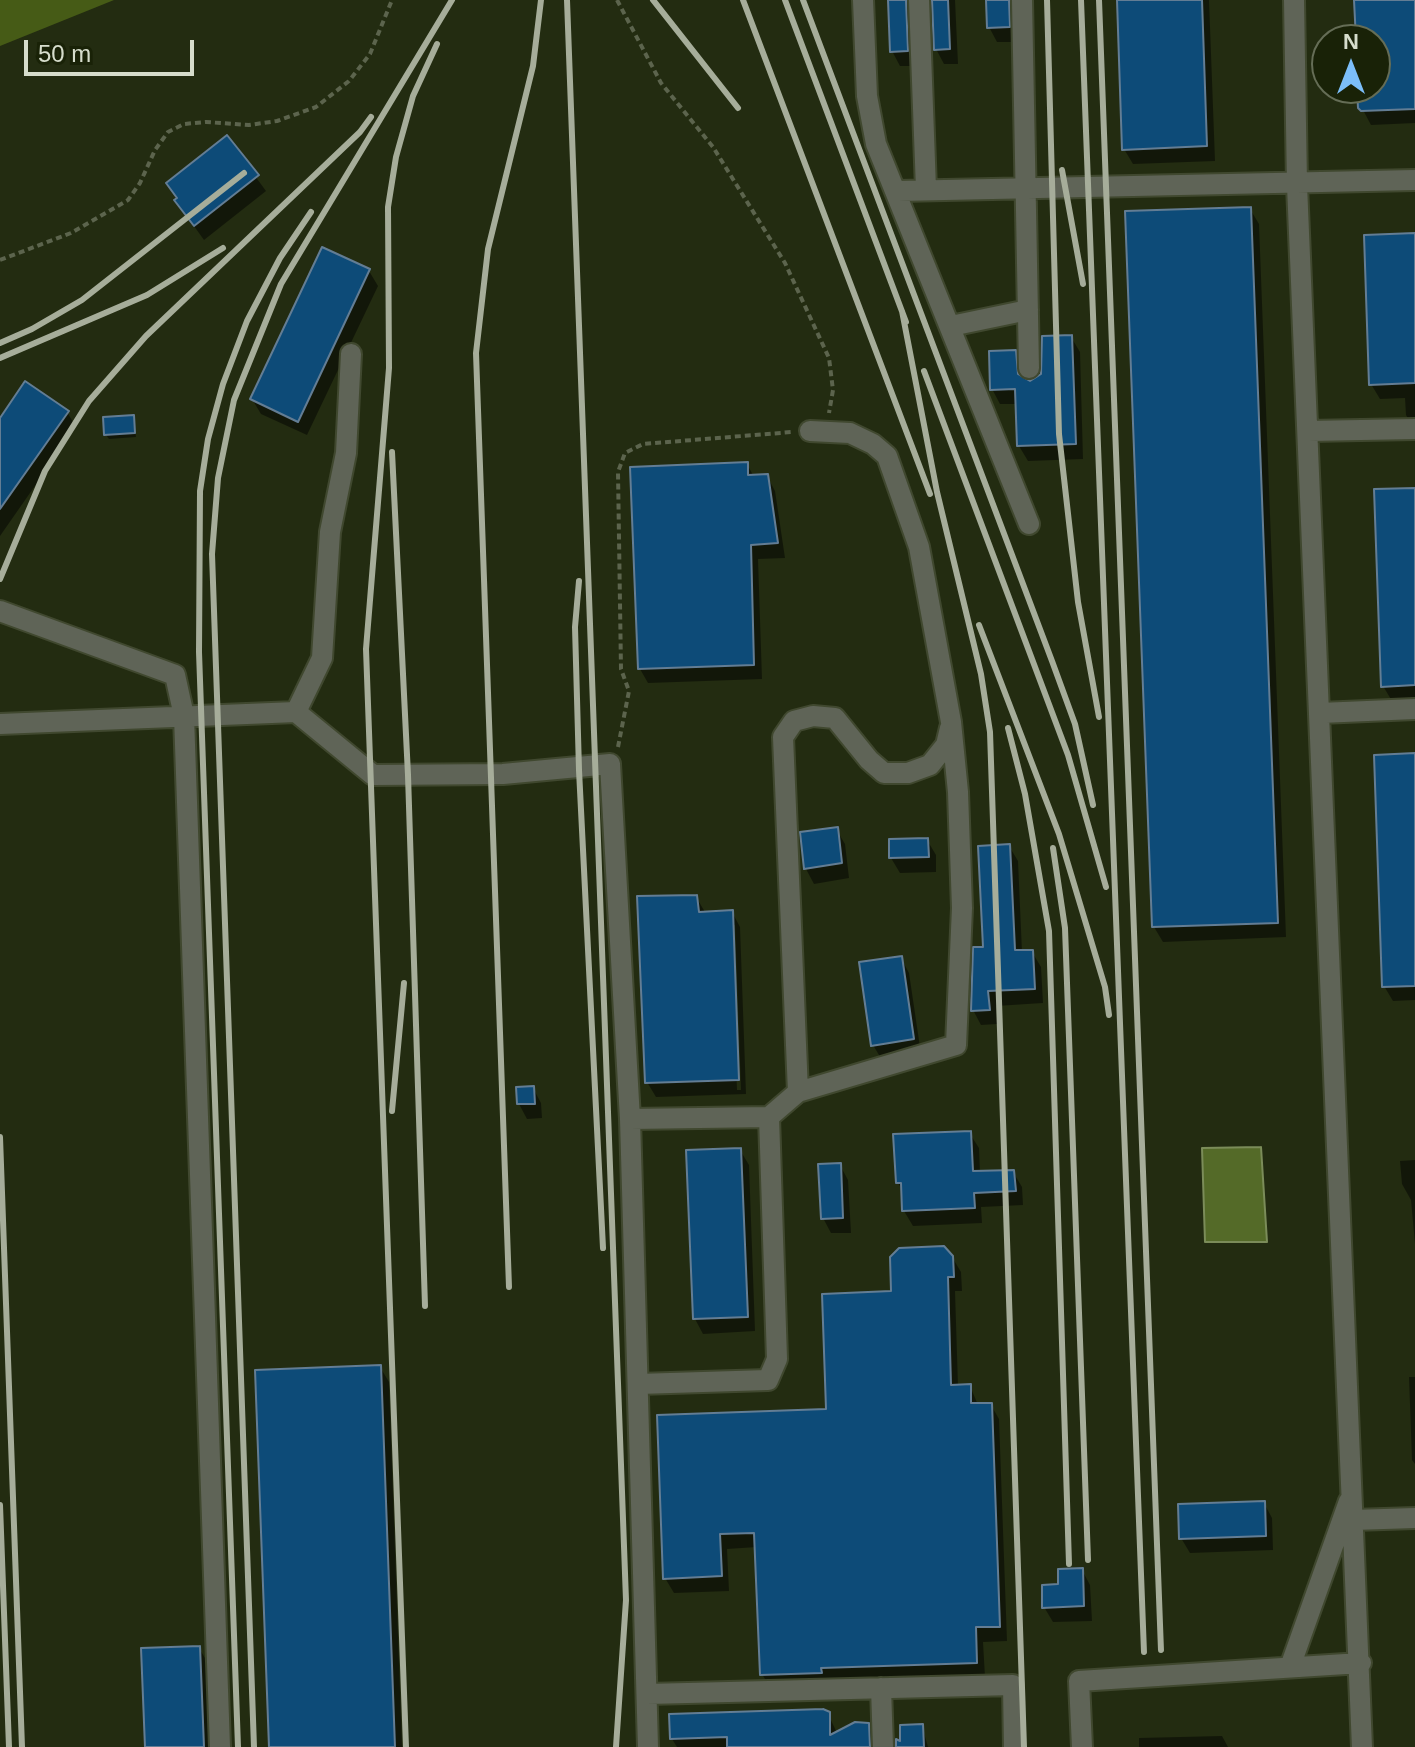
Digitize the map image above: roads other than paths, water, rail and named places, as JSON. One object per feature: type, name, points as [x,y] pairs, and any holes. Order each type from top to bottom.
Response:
[{"type":"lane","points":[[863,0],[867,96],[876,144],[898,191],[1029,524]]},
{"type":"lane","points":[[919,0],[926,189]]},
{"type":"lane","points":[[1022,0],[1029,368]]},
{"type":"lane","points":[[1294,0],[1297,185],[1361,1663],[1362,1747]]},
{"type":"lane","points":[[898,191],[1297,185],[1415,180]]},
{"type":"lane","points":[[951,326],[1028,310]]},
{"type":"lane","points":[[296,712],[322,658],[330,532],[346,453],[351,354]]},
{"type":"lane","points":[[1308,431],[1415,429]]},
{"type":"lane","points":[[630,1119],[769,1117],[798,1092],[956,1045],[962,908],[958,792],[951,722],[919,547],[887,456],[873,444],[850,433],[810,431]]},
{"type":"lane","points":[[0,611],[175,675],[184,716],[220,1747]]},
{"type":"lane","points":[[1320,713],[1415,709]]},
{"type":"lane","points":[[0,724],[296,712],[373,775],[503,774],[610,764],[630,1119],[648,1747]]},
{"type":"lane","points":[[798,1092],[783,737],[794,721],[813,716],[835,718],[869,760],[884,773],[908,773],[930,765],[946,745],[951,722]]},
{"type":"lane","points":[[638,1384],[768,1380],[777,1359],[769,1117]]},
{"type":"lane","points":[[1290,1667],[1352,1492]]},
{"type":"lane","points":[[1353,1520],[1415,1518]]},
{"type":"lane","points":[[1082,1747],[1079,1681],[1361,1663]]},
{"type":"lane","points":[[647,1694],[1013,1685],[1014,1747]]},
{"type":"lane","points":[[881,1688],[883,1747]]},
{"type":"railway","points":[[254,1747],[212,554],[218,478],[234,400],[281,284],[452,0]]},
{"type":"railway","points":[[509,1287],[476,353],[488,249],[533,66],[541,0]]},
{"type":"railway","points":[[567,0],[626,1600],[616,1747]]},
{"type":"railway","points":[[653,0],[738,108]]},
{"type":"railway","points":[[743,0],[930,494]]},
{"type":"railway","points":[[785,0],[906,322]]},
{"type":"railway","points":[[803,0],[1075,724],[1093,805]]},
{"type":"railway","points":[[1047,0],[1059,434],[1078,602],[1099,717]]},
{"type":"railway","points":[[1081,0],[1144,1652]]},
{"type":"railway","points":[[1099,0],[1161,1650]]},
{"type":"railway","points":[[406,1747],[366,649],[389,368],[388,207],[396,157],[413,96],[437,44]]},
{"type":"railway","points":[[0,579],[45,471],[89,401],[146,336],[360,132],[371,117]]},
{"type":"railway","points":[[1062,170],[1083,284]]},
{"type":"railway","points":[[0,343],[32,329],[82,300],[244,173]]},
{"type":"railway","points":[[238,1747],[199,652],[200,491],[208,439],[223,384],[247,321],[280,258],[311,212]]},
{"type":"railway","points":[[0,358],[147,295],[223,248]]},
{"type":"railway","points":[[902,311],[937,492],[981,674],[990,732],[1024,1747]]},
{"type":"railway","points":[[924,371],[1068,755],[1106,887]]},
{"type":"railway","points":[[392,452],[408,775],[425,1306]]},
{"type":"railway","points":[[579,581],[575,627],[579,770],[603,1248]]},
{"type":"railway","points":[[979,625],[1059,834],[1105,987],[1109,1015]]},
{"type":"railway","points":[[1008,728],[1025,794],[1049,931],[1069,1564]]},
{"type":"railway","points":[[1053,848],[1065,928],[1088,1560]]},
{"type":"railway","points":[[392,1111],[404,983]]},
{"type":"railway","points":[[0,1137],[22,1747]]},
{"type":"railway","points":[[0,1505],[9,1747]]}]
